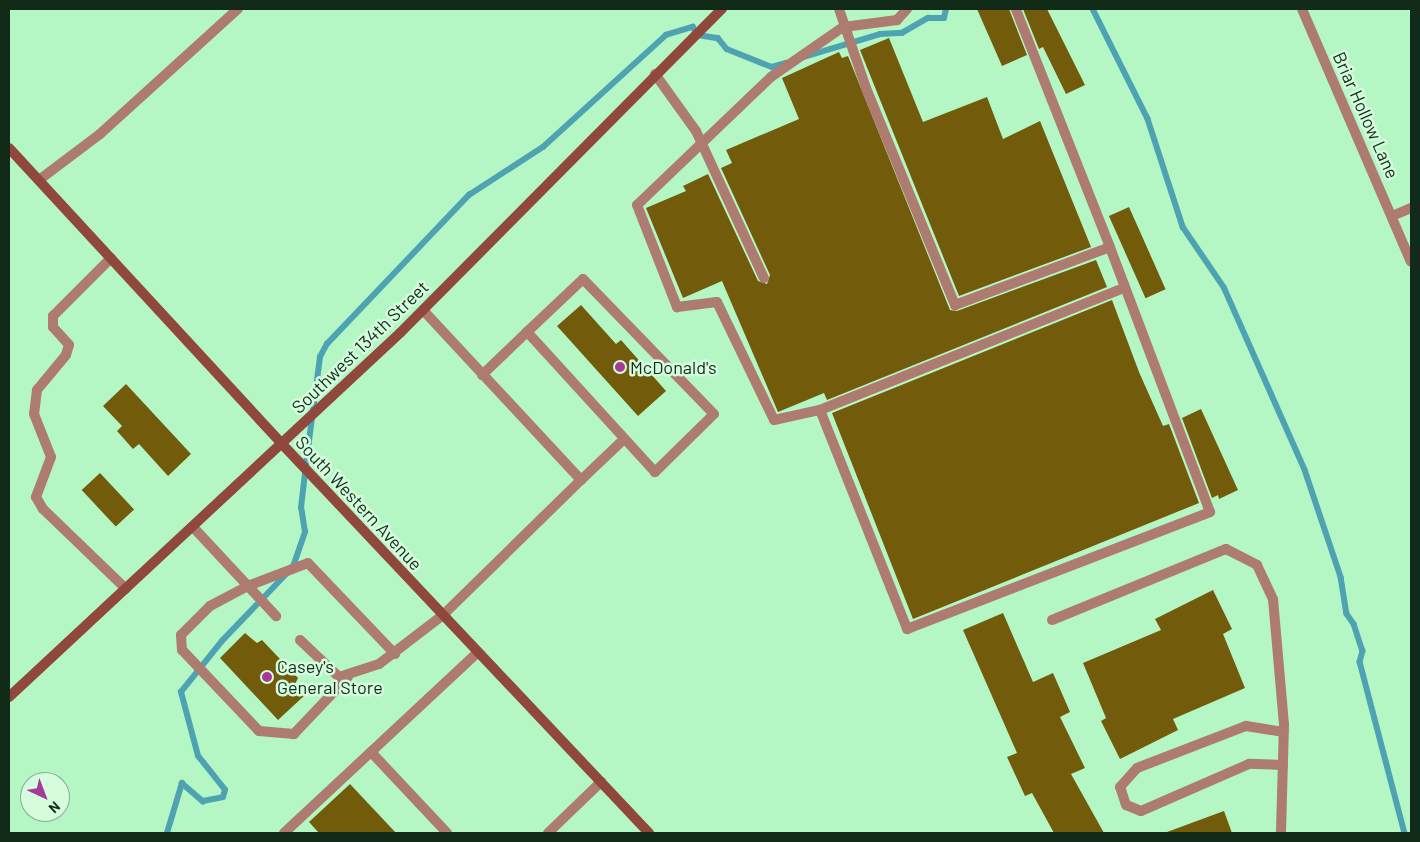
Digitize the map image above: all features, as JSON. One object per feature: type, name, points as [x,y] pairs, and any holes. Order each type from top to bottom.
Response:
[{"type":"main road","name":"Southwest 134th Street","points":[[9,697],[282,444],[423,310],[655,74],[722,9]]},
{"type":"main road","name":"South Western Avenue","points":[[9,148],[282,444],[649,833]]},
{"type":"street","points":[[40,180],[100,134],[238,9]]},
{"type":"street","points":[[840,9],[843,27],[955,305],[1110,247]]},
{"type":"street","points":[[907,9],[896,20],[843,27],[770,77],[637,205],[677,307],[717,302],[774,420],[820,410],[1123,288]]},
{"type":"street","points":[[820,410],[907,629],[1210,512],[1123,288],[1110,247],[1016,9]]},
{"type":"street","name":"Briar Hollow Lane","points":[[1302,9],[1411,262]]},
{"type":"street","points":[[655,74],[702,142],[764,278]]},
{"type":"street","points":[[1392,216],[1411,208]]},
{"type":"street","points":[[111,258],[53,316],[53,327],[69,344],[66,355],[38,390],[34,414],[51,457],[36,496],[43,509],[126,589]]},
{"type":"street","points":[[482,375],[527,332],[583,279],[714,414],[655,472],[527,332]]},
{"type":"street","points":[[423,310],[581,480]]},
{"type":"street","points":[[395,654],[308,563],[248,586],[210,606],[182,635],[182,650],[259,732],[294,734],[348,677],[379,664],[395,654],[443,615],[624,439]]},
{"type":"street","points":[[193,527],[276,616]]},
{"type":"street","points":[[1052,620],[1226,549],[1258,565],[1273,599],[1284,732],[1280,833]]},
{"type":"street","points":[[300,640],[333,674],[348,677]]},
{"type":"street","points":[[284,833],[478,652]]},
{"type":"street","points":[[1283,765],[1249,764],[1141,811],[1126,805],[1120,787],[1137,768],[1246,726],[1284,732]]},
{"type":"street","points":[[370,752],[447,833]]},
{"type":"street","points":[[548,833],[601,782]]},
{"type":"building","points":[[977,9],[1009,9],[1027,55],[1002,66]]},
{"type":"building","points":[[1023,9],[1047,9],[1085,85],[1066,94],[1043,47],[1039,49]]},
{"type":"building","points":[[889,38],[923,122],[987,97],[1003,139],[1040,121],[1091,247],[959,296],[860,50]]},
{"type":"building","points":[[839,52],[842,58],[848,56],[950,310],[957,311],[1096,260],[1107,287],[827,400],[824,393],[778,412],[722,281],[683,298],[646,208],[686,191],[683,186],[708,174],[758,281],[767,284],[770,275],[721,168],[732,163],[726,150],[799,119],[782,78]]},
{"type":"building","points":[[1129,207],[1166,289],[1146,298],[1109,216]]},
{"type":"building","points":[[1112,300],[1139,372],[1163,426],[1169,424],[1199,503],[913,619],[832,413]]},
{"type":"building","name":"McDonald's","points":[[581,305],[616,344],[621,340],[666,391],[638,416],[557,326]]},
{"type":"building","points":[[126,384],[191,454],[168,476],[139,444],[133,449],[117,431],[122,426],[103,406]]},
{"type":"building","points":[[1201,409],[1238,490],[1219,499],[1218,495],[1212,498],[1182,418]]},
{"type":"building","points":[[100,473],[134,510],[116,527],[82,490]]},
{"type":"building","points":[[1213,590],[1232,629],[1223,634],[1245,688],[1173,719],[1178,730],[1120,759],[1101,721],[1106,718],[1083,663],[1161,630],[1155,619]]},
{"type":"building","points":[[1003,613],[1033,682],[1053,673],[1070,712],[1060,717],[1085,768],[1071,774],[1104,833],[1054,833],[1032,793],[1025,796],[1007,757],[1017,753],[963,630]]},
{"type":"building","name":"Casey's General Store","points":[[245,633],[257,643],[262,640],[298,678],[295,684],[305,695],[278,720],[220,658]]},
{"type":"building","points":[[350,784],[396,833],[319,833],[309,822]]},
{"type":"building","points":[[1224,811],[1232,833],[1167,832]]},
{"type":"waterway","points":[[804,57],[880,34],[902,33],[928,18],[944,18],[946,9]]},
{"type":"waterway","points":[[1093,9],[1148,119],[1183,227],[1224,287],[1305,470],[1341,577],[1347,614],[1354,624],[1363,651],[1360,662],[1405,833]]},
{"type":"waterway","points":[[167,833],[182,783],[203,801],[223,797],[225,790],[198,756],[181,692],[222,641],[293,567],[305,532],[301,508],[307,456],[320,357],[327,344],[469,195],[543,147],[666,35],[693,27],[698,35],[718,38],[727,49],[772,67],[786,63]]},
{"type":"place","name":"McDonald's","points":[[620,367]]},
{"type":"place","name":"Casey's General Store","points":[[267,677]]}]
